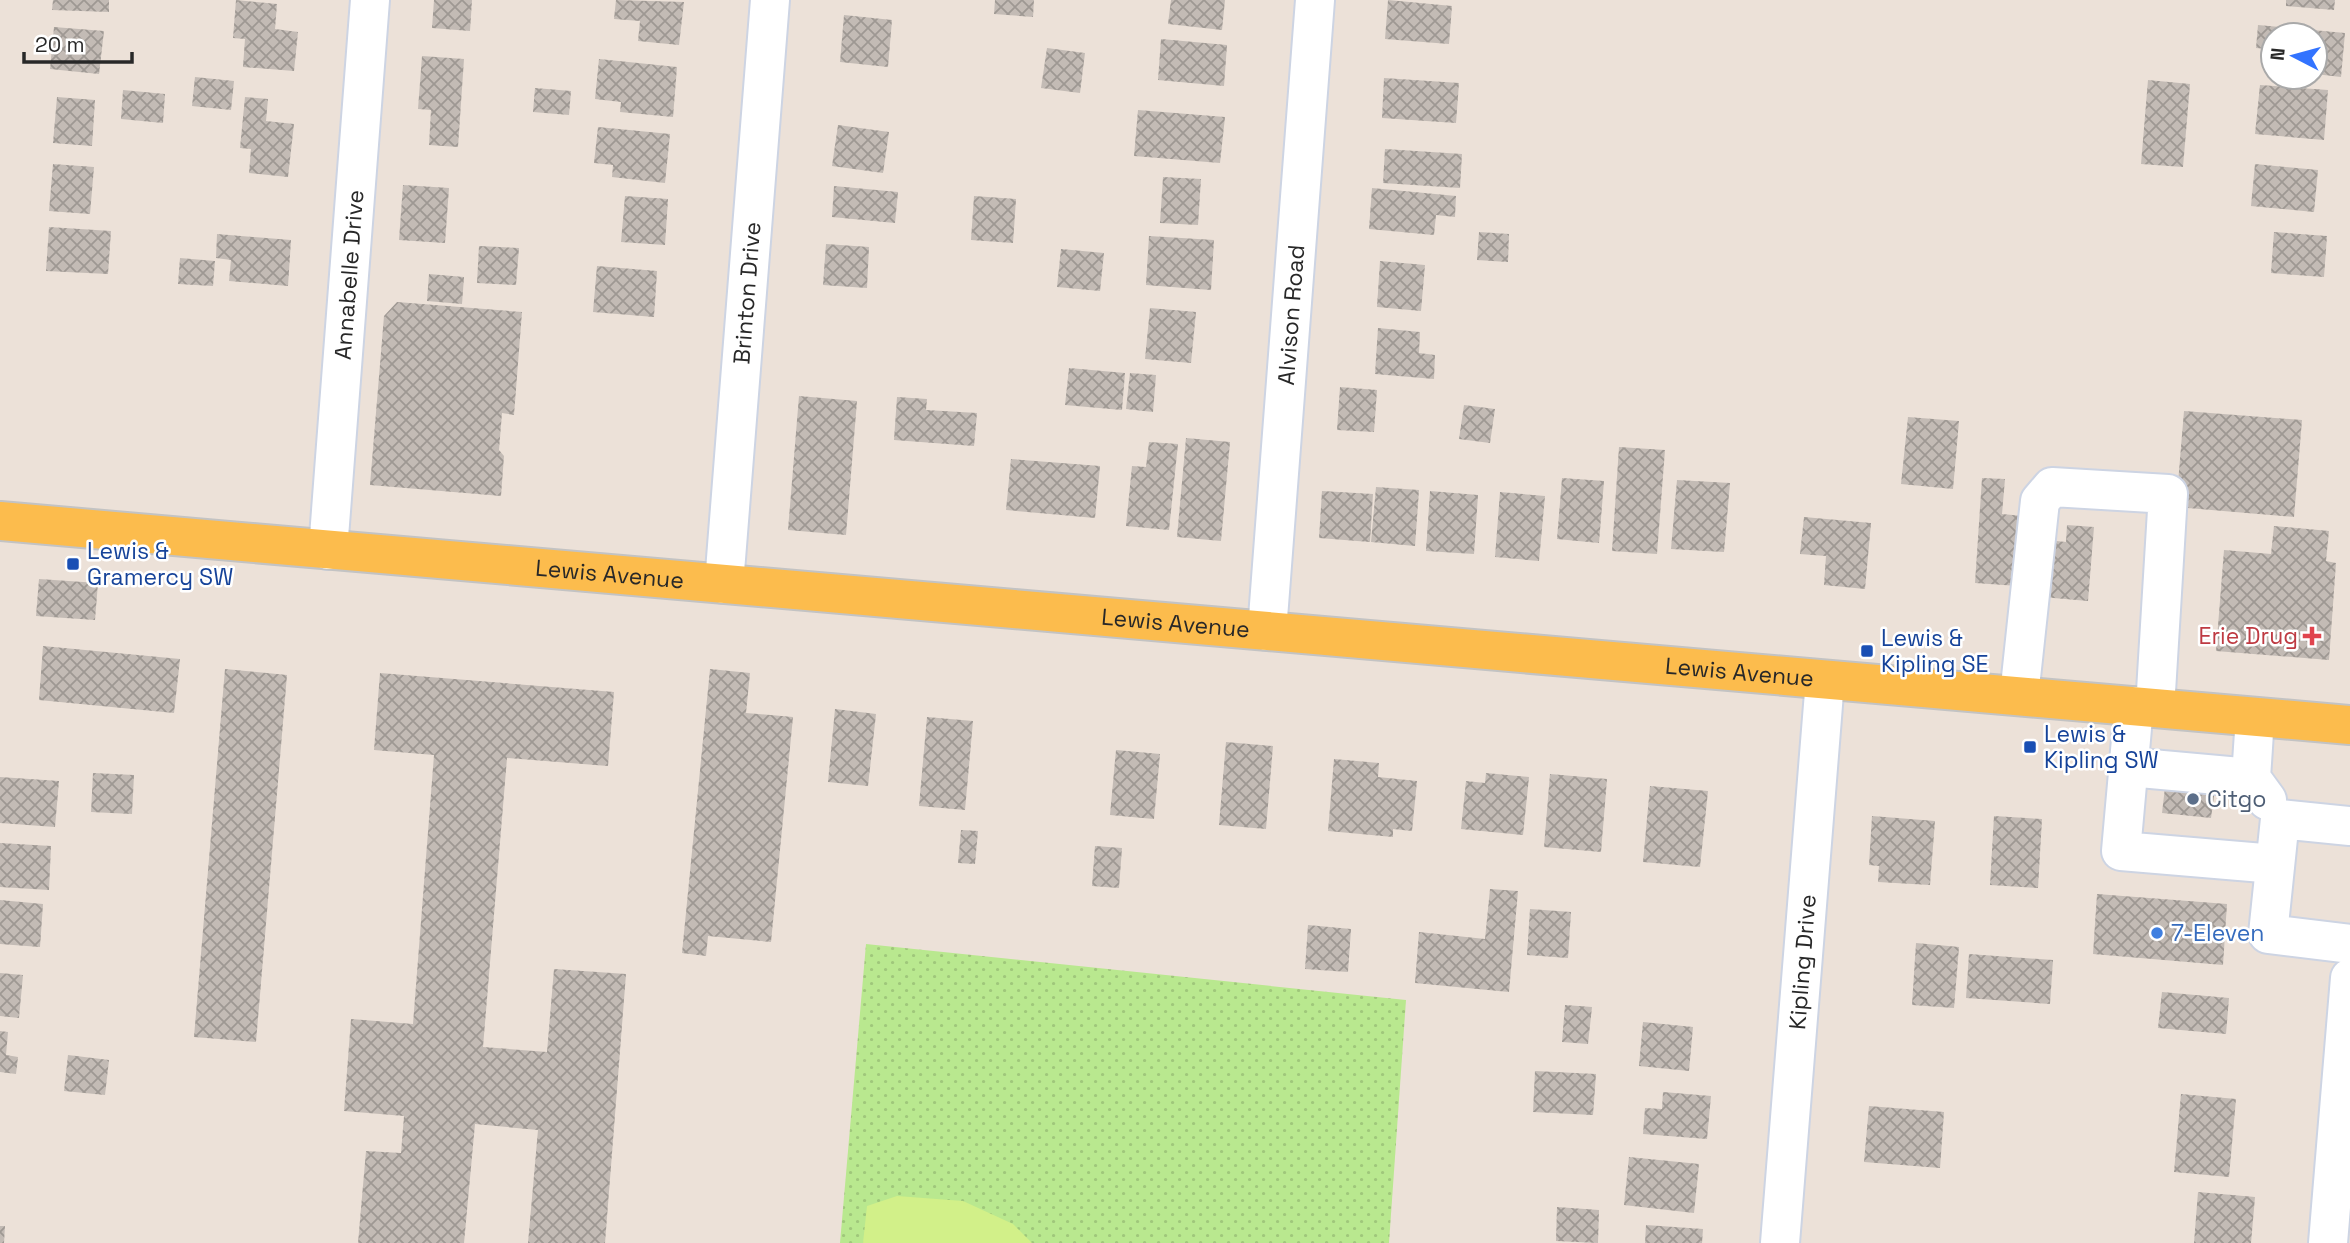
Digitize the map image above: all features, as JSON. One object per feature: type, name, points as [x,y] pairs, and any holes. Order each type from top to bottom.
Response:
[{"type":"main road","name":"Lewis Avenue","points":[[0,522],[2350,725]]},
{"type":"street","name":"Annabelle Drive","points":[[328,550],[370,0]]},
{"type":"street","name":"Brinton Drive","points":[[724,584],[771,0]]},
{"type":"street","name":"Alvison Road","points":[[1267,631],[1315,0]]},
{"type":"street","points":[[2019,696],[2040,501],[2052,487],[2168,494],[2145,707],[2129,767],[2121,850],[2275,864]]},
{"type":"street","name":"Kipling Drive","points":[[1780,1243],[1825,680]]},
{"type":"street","points":[[2255,717],[2251,778],[2280,819],[2268,934],[2350,944]]},
{"type":"street","points":[[2129,767],[2251,778]]},
{"type":"street","points":[[2280,819],[2350,826]]},
{"type":"street","points":[[2328,1243],[2350,978]]},
{"type":"green space","points":[[866,944],[1406,1000],[1389,1243],[840,1243]]},
{"type":"green space","points":[[897,1196],[963,1201],[1013,1224],[1032,1243],[863,1243],[867,1206]]},
{"type":"building","points":[[53,0],[109,0],[109,12],[52,10]]},
{"type":"building","points":[[236,0],[277,4],[275,29],[298,32],[294,71],[243,67],[245,39],[233,38]]},
{"type":"building","points":[[434,0],[472,0],[470,31],[432,28]]},
{"type":"building","points":[[616,0],[684,2],[679,45],[638,41],[640,21],[614,19]]},
{"type":"building","points":[[995,0],[1034,0],[1033,17],[994,14]]},
{"type":"building","points":[[1171,0],[1225,0],[1222,30],[1168,24]]},
{"type":"building","points":[[1388,0],[1452,6],[1449,44],[1385,39]]},
{"type":"building","points":[[2286,0],[2335,0],[2334,10],[2286,6]]},
{"type":"building","points":[[844,15],[892,20],[888,67],[840,62]]},
{"type":"building","points":[[2258,25],[2259,25],[2259,48],[2256,48]]},
{"type":"building","points":[[54,27],[104,31],[99,74],[50,69]]},
{"type":"building","points":[[2329,32],[2345,33],[2341,77],[2329,76]]},
{"type":"building","points":[[1161,39],[1227,45],[1224,86],[1158,80]]},
{"type":"building","points":[[1047,48],[1085,53],[1080,93],[1041,88]]},
{"type":"building","points":[[422,56],[464,59],[458,147],[429,145],[431,110],[418,109]]},
{"type":"building","points":[[599,59],[677,67],[673,117],[620,112],[621,102],[595,99]]},
{"type":"building","points":[[195,77],[234,81],[231,110],[192,106]]},
{"type":"building","points":[[1384,78],[1459,83],[1456,123],[1382,118]]},
{"type":"building","points":[[2148,80],[2190,84],[2183,167],[2141,164]]},
{"type":"building","points":[[535,88],[571,91],[569,115],[533,112]]},
{"type":"building","points":[[123,90],[165,94],[163,123],[121,119]]},
{"type":"building","points":[[2259,91],[2328,91],[2324,140],[2255,134]]},
{"type":"building","points":[[57,97],[95,100],[92,146],[53,143]]},
{"type":"building","points":[[245,97],[268,99],[266,121],[294,124],[288,177],[249,173],[251,149],[240,148]]},
{"type":"building","points":[[1138,110],[1225,117],[1220,163],[1134,156]]},
{"type":"building","points":[[838,125],[889,132],[883,173],[832,166]]},
{"type":"building","points":[[598,127],[670,134],[665,183],[612,177],[613,165],[594,163]]},
{"type":"building","points":[[1385,149],[1462,154],[1460,188],[1383,183]]},
{"type":"building","points":[[53,164],[94,167],[90,214],[49,211]]},
{"type":"building","points":[[2255,164],[2318,170],[2314,212],[2251,206]]},
{"type":"building","points":[[1163,177],[1201,179],[1198,225],[1160,223]]},
{"type":"building","points":[[403,185],[449,188],[445,243],[399,240]]},
{"type":"building","points":[[834,186],[898,192],[895,223],[832,217]]},
{"type":"building","points":[[1372,188],[1456,196],[1455,217],[1436,215],[1434,235],[1369,229]]},
{"type":"building","points":[[625,196],[668,199],[665,245],[621,242]]},
{"type":"building","points":[[974,196],[1016,199],[1013,243],[971,240]]},
{"type":"building","points":[[49,227],[111,231],[108,274],[46,271]]},
{"type":"building","points":[[1479,232],[1509,234],[1508,262],[1477,260]]},
{"type":"building","points":[[2274,232],[2327,236],[2324,277],[2271,273]]},
{"type":"building","points":[[217,234],[291,240],[288,286],[229,281],[231,260],[216,258]]},
{"type":"building","points":[[1149,236],[1214,240],[1211,290],[1146,285]]},
{"type":"building","points":[[826,244],[869,247],[867,288],[823,285]]},
{"type":"building","points":[[479,246],[519,248],[516,285],[477,283]]},
{"type":"building","points":[[1061,249],[1104,253],[1100,291],[1057,287]]},
{"type":"building","points":[[180,258],[215,261],[213,286],[178,284]]},
{"type":"building","points":[[1380,261],[1425,265],[1421,311],[1377,307]]},
{"type":"building","points":[[597,266],[657,271],[654,317],[593,312]]},
{"type":"building","points":[[429,274],[464,277],[462,304],[427,301]]},
{"type":"building","points":[[397,302],[522,312],[514,415],[502,413],[499,450],[504,456],[501,496],[370,485],[384,316]]},
{"type":"building","points":[[1150,308],[1196,312],[1191,363],[1145,359]]},
{"type":"building","points":[[1378,328],[1420,332],[1419,353],[1435,355],[1434,379],[1375,374]]},
{"type":"building","points":[[1069,368],[1125,373],[1122,410],[1065,405]]},
{"type":"building","points":[[1130,373],[1156,375],[1153,412],[1126,409]]},
{"type":"building","points":[[1340,387],[1377,390],[1374,432],[1337,430]]},
{"type":"building","points":[[799,396],[857,401],[846,535],[788,530]]},
{"type":"building","points":[[897,397],[927,399],[926,410],[977,413],[974,446],[894,440]]},
{"type":"building","points":[[1464,405],[1495,409],[1490,443],[1459,439]]},
{"type":"building","points":[[2184,411],[2302,420],[2294,517],[2176,507]]},
{"type":"building","points":[[1908,417],[1959,421],[1953,489],[1901,484]]},
{"type":"building","points":[[1186,438],[1230,442],[1221,541],[1177,537]]},
{"type":"building","points":[[1149,442],[1178,444],[1169,530],[1126,526],[1132,466],[1146,467]]},
{"type":"building","points":[[1619,447],[1665,450],[1657,554],[1612,551]]},
{"type":"building","points":[[1011,459],[1100,466],[1095,518],[1006,510]]},
{"type":"building","points":[[1562,478],[1604,481],[1599,543],[1557,539]]},
{"type":"building","points":[[1982,478],[2005,479],[2002,514],[2023,516],[2018,586],[1975,583]]},
{"type":"building","points":[[1677,480],[1730,483],[1724,552],[1671,549]]},
{"type":"building","points":[[1376,487],[1419,490],[1415,546],[1371,542]]},
{"type":"building","points":[[1322,491],[1373,494],[1370,542],[1319,538]]},
{"type":"building","points":[[1430,491],[1478,495],[1474,554],[1426,551]]},
{"type":"building","points":[[1500,492],[1545,496],[1539,561],[1495,557]]},
{"type":"building","points":[[1804,517],[1871,523],[1865,589],[1824,585],[1826,556],[1800,554]]},
{"type":"building","points":[[2067,525],[2094,527],[2088,601],[2042,597],[2047,540],[2066,542]]},
{"type":"building","points":[[2274,526],[2329,531],[2326,561],[2336,563],[2329,660],[2216,651],[2224,550],[2271,554]]},
{"type":"building","points":[[39,579],[98,583],[95,620],[36,616]]},
{"type":"building","points":[[43,646],[180,659],[174,713],[39,700]]},
{"type":"building","points":[[225,669],[287,675],[256,1042],[194,1037]]},
{"type":"building","points":[[710,669],[750,673],[746,713],[793,717],[771,942],[708,936],[706,956],[682,953]]},
{"type":"building","points":[[380,673],[614,692],[608,766],[507,758],[483,1047],[547,1052],[554,969],[626,974],[605,1243],[528,1243],[538,1130],[475,1124],[464,1243],[358,1243],[366,1151],[401,1153],[404,1116],[344,1111],[351,1019],[413,1024],[434,755],[374,750]]},
{"type":"building","points":[[835,709],[876,714],[868,786],[828,782]]},
{"type":"building","points":[[927,717],[973,721],[965,810],[919,806]]},
{"type":"building","points":[[1226,742],[1273,746],[1266,829],[1219,825]]},
{"type":"building","points":[[1116,750],[1160,754],[1154,819],[1110,815]]},
{"type":"building","points":[[1334,759],[1379,763],[1378,777],[1417,781],[1412,831],[1393,829],[1393,837],[1328,831]]},
{"type":"building","points":[[2167,770],[2217,775],[2211,818],[2162,813]]},
{"type":"building","points":[[93,773],[134,775],[132,814],[91,812]]},
{"type":"building","points":[[1486,773],[1529,777],[1523,835],[1461,829],[1466,781],[1485,783]]},
{"type":"building","points":[[1550,774],[1607,779],[1601,852],[1544,847]]},
{"type":"building","points":[[0,777],[59,781],[55,827],[0,823]]},
{"type":"building","points":[[1650,786],[1708,791],[1700,867],[1643,862]]},
{"type":"building","points":[[1872,816],[1935,821],[1930,885],[1878,882],[1879,866],[1869,865]]},
{"type":"building","points":[[1994,816],[2042,819],[2038,888],[1990,885]]},
{"type":"building","points":[[961,830],[978,831],[975,864],[958,863]]},
{"type":"building","points":[[0,843],[51,846],[49,890],[0,887]]},
{"type":"building","points":[[1095,846],[1122,848],[1119,888],[1092,886]]},
{"type":"building","points":[[1490,889],[1518,891],[1509,992],[1415,983],[1419,932],[1485,939]]},
{"type":"building","points":[[2097,894],[2227,904],[2223,965],[2093,954]]},
{"type":"building","points":[[0,900],[43,904],[40,947],[0,944]]},
{"type":"building","points":[[1530,909],[1571,912],[1568,958],[1527,955]]},
{"type":"building","points":[[1308,925],[1351,929],[1348,972],[1305,969]]},
{"type":"building","points":[[1916,943],[1959,947],[1954,1008],[1912,1005]]},
{"type":"building","points":[[1969,954],[2053,960],[2050,1004],[1966,998]]},
{"type":"building","points":[[0,973],[23,975],[19,1018],[0,1016]]},
{"type":"building","points":[[2162,992],[2229,998],[2226,1034],[2158,1028]]},
{"type":"building","points":[[1565,1005],[1592,1007],[1588,1044],[1562,1042]]},
{"type":"building","points":[[1643,1022],[1693,1027],[1689,1071],[1639,1066]]},
{"type":"building","points":[[0,1031],[8,1032],[6,1055],[18,1057],[16,1074],[0,1072]]},
{"type":"building","points":[[68,1055],[109,1060],[105,1095],[64,1091]]},
{"type":"building","points":[[1535,1071],[1596,1074],[1593,1115],[1533,1112]]},
{"type":"building","points":[[1663,1092],[1711,1096],[1707,1139],[1643,1134],[1645,1108],[1662,1109]]},
{"type":"building","points":[[2181,1094],[2236,1099],[2229,1177],[2174,1172]]},
{"type":"building","points":[[1869,1106],[1944,1112],[1940,1168],[1864,1162]]},
{"type":"building","points":[[1629,1157],[1699,1164],[1694,1213],[1624,1205]]},
{"type":"building","points":[[2198,1192],[2255,1197],[2251,1243],[2194,1243]]},
{"type":"building","points":[[1557,1207],[1599,1210],[1598,1243],[1556,1241]]},
{"type":"building","points":[[1646,1225],[1703,1229],[1702,1243],[1645,1243]]},
{"type":"building","points":[[0,1226],[5,1226],[4,1243],[0,1243]]},
{"type":"place","name":"Lewis & Gramercy SW","points":[[73,564]]},
{"type":"place","name":"Erie Drug","points":[[2312,636]]},
{"type":"place","name":"Lewis & Kipling SE","points":[[1867,651]]},
{"type":"place","name":"Lewis & Kipling SW","points":[[2030,747]]},
{"type":"place","name":"Citgo","points":[[2193,799]]},
{"type":"place","name":"7-Eleven","points":[[2157,933]]}]
